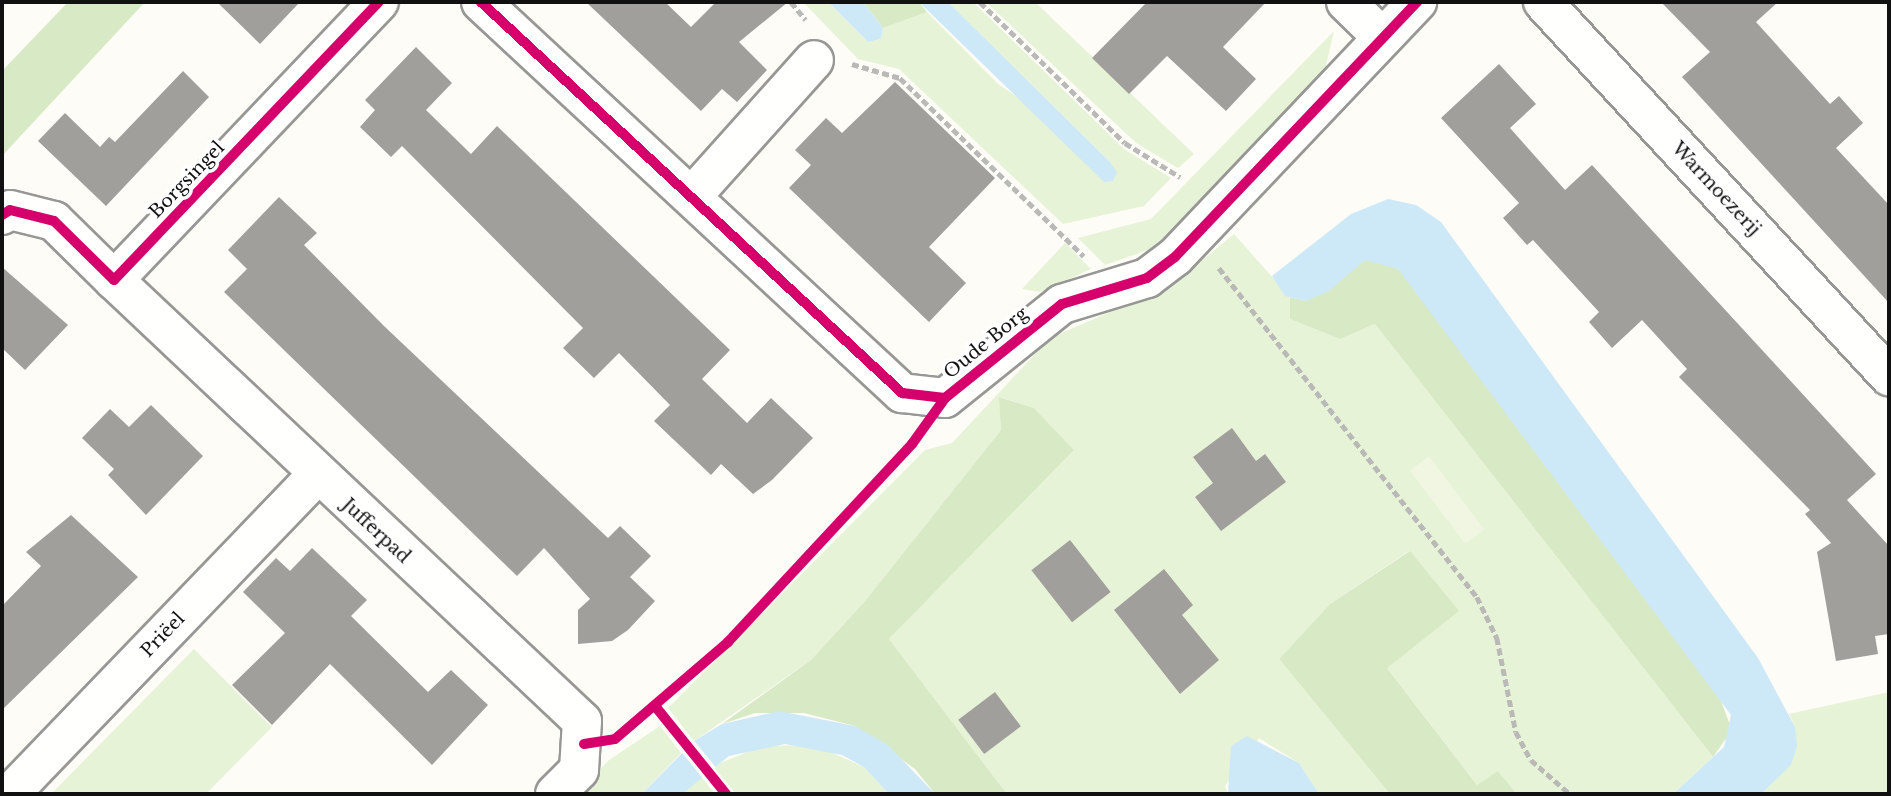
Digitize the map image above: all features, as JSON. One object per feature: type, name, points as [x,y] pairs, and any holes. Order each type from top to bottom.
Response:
[{"type":"street","name":"Borgsingel","points":[[114,279],[379,2]]},
{"type":"street","name":"Oude Borg","points":[[481,2],[693,195],[902,393],[945,398],[1062,304],[1147,278],[1193,237],[1417,2]]},
{"type":"street","points":[[1346,2],[1382,37]]},
{"type":"street","name":"Warmoezerij","points":[[1543,2],[1889,376]]},
{"type":"street","points":[[693,195],[823,49]]},
{"type":"street","points":[[2,215],[10,210],[54,221],[114,279]]},
{"type":"street","name":"Jufferpad","points":[[114,279],[316,476],[582,721],[579,769],[555,794]]},
{"type":"street","name":"Priëel","points":[[10,794],[316,476]]},
{"type":"path","points":[[791,2],[823,49],[900,78],[1115,286]]},
{"type":"path","points":[[980,2],[1125,143],[1180,177]]},
{"type":"path","points":[[1193,237],[1477,597],[1497,638],[1516,732],[1531,760],[1570,794]]},
{"type":"green space","points":[[68,2],[145,2],[2,156],[2,71]]},
{"type":"green space","points":[[803,2],[828,2],[868,42],[881,39],[883,28],[927,12],[997,83],[1109,161],[948,2],[973,2],[1124,149],[1171,178],[1144,206],[1063,224],[899,69],[858,59]]},
{"type":"green space","points":[[863,2],[919,2],[927,12],[883,28]]},
{"type":"green space","points":[[986,2],[1035,2],[1194,154],[1178,168],[1136,143]]},
{"type":"green space","points":[[1334,31],[1324,74],[1170,233],[1148,250],[1105,265],[1078,238],[1151,219]]},
{"type":"green space","points":[[1234,234],[1290,297],[1290,319],[1340,339],[1375,324],[1713,757],[1673,794],[1517,794],[1498,771],[1478,786],[1387,668],[1409,551],[1330,604],[1279,659],[1390,794],[1319,794],[1299,763],[1259,738],[1225,786],[1228,794],[1007,794],[889,639],[1074,450],[1034,408],[1000,397],[1001,430],[865,601],[811,660],[694,741],[668,708],[925,450],[952,443],[1050,338],[1172,285]]},
{"type":"green space","points":[[1065,243],[1091,269],[1040,292],[1022,289]]},
{"type":"green space","points":[[1378,259],[1398,269],[1420,293],[1718,693],[1732,730],[1713,757],[1375,324],[1340,339],[1290,319],[1290,297],[1306,301],[1365,260]]},
{"type":"green space","points":[[999,397],[1034,408],[1074,450],[889,639],[1007,794],[935,794],[915,769],[855,726],[804,713],[755,713],[722,724],[811,660],[865,601],[1001,430]]},
{"type":"green space","points":[[1429,456],[1484,529],[1465,544],[1410,470]]},
{"type":"green space","points":[[1410,551],[1459,611],[1387,668],[1477,785],[1498,771],[1517,794],[1390,794],[1279,659],[1330,604]]},
{"type":"green space","points":[[194,649],[272,727],[206,794],[51,794]]},
{"type":"green space","points":[[1889,692],[1889,794],[1761,794],[1790,765],[1795,727],[1789,714]]},
{"type":"green space","points":[[660,726],[681,753],[642,794],[576,794],[609,760]]},
{"type":"green space","points":[[815,745],[864,767],[889,794],[736,794],[713,766],[762,746]]},
{"type":"green space","points":[[700,775],[715,794],[682,794]]},
{"type":"water","points":[[828,2],[863,2],[883,28],[881,39],[868,42]]},
{"type":"water","points":[[919,2],[948,2],[1109,161],[1117,172],[1113,181],[1104,182]]},
{"type":"water","points":[[1388,199],[1416,205],[1441,222],[1758,658],[1795,727],[1797,746],[1791,765],[1761,794],[1673,794],[1724,747],[1731,715],[1398,269],[1365,260],[1329,291],[1306,301],[1285,296],[1272,276],[1351,214]]},
{"type":"water","points":[[779,711],[855,726],[888,745],[935,794],[889,794],[864,767],[842,755],[785,744],[729,756],[682,794],[642,794],[694,741],[722,724]]},
{"type":"water","points":[[1247,736],[1299,763],[1319,794],[1228,794],[1231,746]]},
{"type":"pier","points":[[692,738],[716,768],[703,778],[679,749]]},
{"type":"building","points":[[217,2],[300,2],[260,44]]},
{"type":"building","points":[[586,2],[665,2],[691,27],[716,2],[788,2],[739,42],[767,70],[737,102],[722,89],[701,111]]},
{"type":"building","points":[[1147,2],[1266,2],[1223,47],[1256,79],[1226,111],[1167,56],[1129,94],[1092,58]]},
{"type":"building","points":[[1661,2],[1778,2],[1756,22],[1830,104],[1839,96],[1863,123],[1836,148],[1889,205],[1889,303],[1682,77],[1710,52]]},
{"type":"building","points":[[416,47],[452,83],[426,110],[471,154],[497,126],[730,350],[702,379],[747,423],[771,398],[813,438],[772,480],[753,494],[721,464],[711,475],[654,421],[670,405],[619,353],[594,378],[563,348],[583,328],[402,146],[391,157],[360,127],[375,110],[365,100]]},
{"type":"building","points":[[1499,64],[1536,104],[1510,128],[1565,190],[1592,165],[1876,474],[1847,500],[1889,546],[1889,634],[1875,636],[1878,654],[1836,661],[1817,552],[1831,543],[1805,514],[1810,510],[1679,377],[1687,369],[1642,320],[1612,348],[1589,322],[1599,312],[1533,240],[1527,245],[1503,218],[1519,203],[1441,118]]},
{"type":"building","points":[[183,71],[209,97],[106,206],[38,141],[65,113],[100,147],[109,137],[115,142]]},
{"type":"building","points":[[895,82],[995,178],[929,247],[966,283],[929,322],[789,188],[811,165],[795,150],[826,118],[842,133]]},
{"type":"building","points":[[279,197],[317,233],[304,245],[384,326],[608,538],[620,526],[651,556],[630,577],[655,601],[628,630],[612,641],[578,644],[578,610],[590,599],[544,548],[517,576],[224,292],[247,269],[228,250]]},
{"type":"building","points":[[2,267],[68,325],[25,370],[2,348]]},
{"type":"building","points":[[151,405],[203,456],[146,515],[108,475],[114,469],[82,438],[110,409],[129,427]]},
{"type":"building","points":[[1232,428],[1256,461],[1265,454],[1286,482],[1221,531],[1195,497],[1213,483],[1193,457]]},
{"type":"building","points":[[71,515],[138,577],[2,710],[2,606],[41,566],[26,552]]},
{"type":"building","points":[[1070,540],[1111,592],[1072,622],[1031,570]]},
{"type":"building","points":[[312,548],[367,600],[351,616],[428,692],[451,670],[488,705],[432,765],[330,664],[272,725],[232,685],[285,633],[243,592],[276,558],[290,571]]},
{"type":"building","points":[[1164,569],[1193,605],[1182,615],[1219,660],[1180,694],[1114,610]]},
{"type":"building","points":[[995,692],[1021,726],[984,754],[958,720]]},
{"type":"cycle path","points":[[2,215],[10,210],[54,221],[114,280],[379,2]]},
{"type":"cycle path","points":[[481,2],[902,393],[945,398],[1062,304],[1147,278],[1175,257],[1417,2]]},
{"type":"cycle path","points":[[584,744],[615,739],[728,642],[912,444],[945,398]]},
{"type":"cycle path","points":[[655,706],[726,794]]}]
